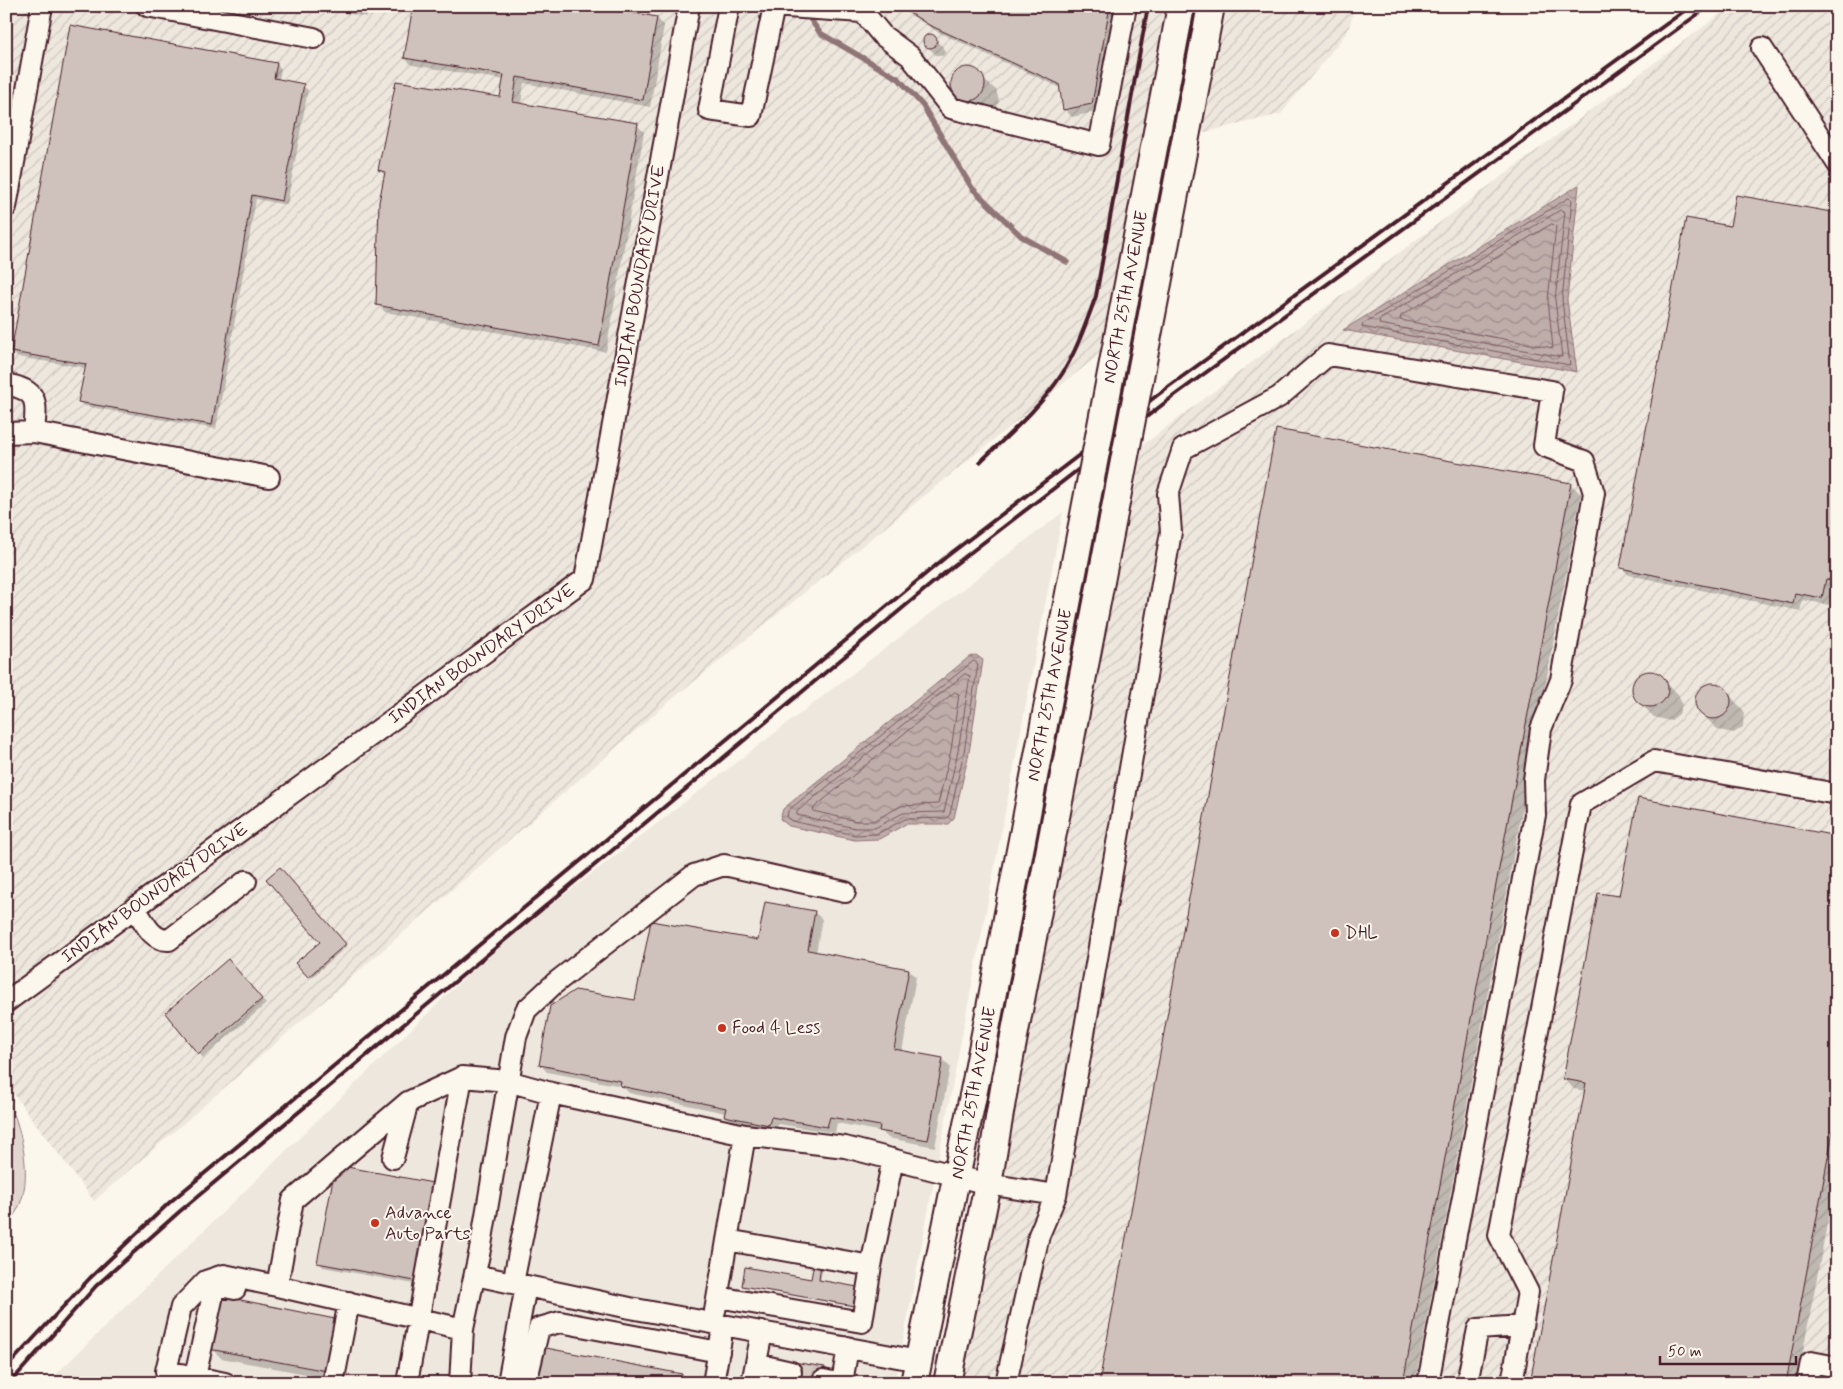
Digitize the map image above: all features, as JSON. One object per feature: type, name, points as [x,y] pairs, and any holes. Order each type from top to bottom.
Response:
[{"type":"main road","name":"NORTH 25TH AVENUE","points":[[917,1372],[958,1176],[1181,6]]},
{"type":"main road","name":"NORTH 25TH AVENUE","points":[[947,1383],[988,1184],[1211,6]]},
{"type":"street","points":[[6,207],[8,184],[42,6]]},
{"type":"street","points":[[147,6],[314,38]]},
{"type":"street","name":"INDIAN BOUNDARY DRIVE","points":[[6,1002],[585,578],[689,6]]},
{"type":"street","points":[[729,6],[709,110],[751,116],[778,7],[834,10],[860,9],[882,36],[910,56],[951,108],[1099,145],[1126,6]]},
{"type":"street","points":[[1762,48],[1837,163]]},
{"type":"street","points":[[1006,1383],[1039,1235],[1056,1196],[1171,532],[1168,494],[1183,449],[1279,397],[1328,355],[1552,392],[1544,446],[1584,461],[1594,493],[1561,680],[1541,729],[1534,780],[1535,815],[1428,1383]]},
{"type":"street","points":[[6,384],[24,388],[34,396],[36,408],[34,432]]},
{"type":"street","points":[[6,434],[34,432],[270,477]]},
{"type":"street","points":[[1512,1383],[1528,1292],[1499,1235],[1581,804],[1654,761],[1837,794]]},
{"type":"street","points":[[460,1383],[463,1329],[475,1275],[516,1036],[526,1010],[555,983],[694,875],[724,866],[845,892]]},
{"type":"street","points":[[135,908],[154,936],[161,940],[169,940],[246,881]]},
{"type":"street","points":[[407,1383],[462,1077]]},
{"type":"street","points":[[275,1286],[293,1200],[408,1102],[462,1077],[508,1081],[551,1093],[745,1135],[845,1148],[988,1184],[1056,1196]]},
{"type":"street","points":[[508,1383],[519,1284],[551,1093]]},
{"type":"street","points":[[393,1158],[408,1102]]},
{"type":"street","points":[[713,1383],[719,1352],[718,1297],[745,1135]]},
{"type":"street","points":[[842,1383],[862,1322],[892,1160]]},
{"type":"street","points":[[727,1240],[871,1266]]},
{"type":"street","points":[[225,1383],[166,1371],[181,1308],[206,1281],[224,1275],[463,1329]]},
{"type":"street","points":[[475,1275],[600,1302],[853,1348],[917,1372]]},
{"type":"street","points":[[195,1377],[214,1290],[220,1286],[252,1292],[275,1286]]},
{"type":"street","points":[[718,1297],[862,1322]]},
{"type":"street","points":[[332,1383],[349,1302]]},
{"type":"street","points":[[594,1327],[600,1302]]},
{"type":"street","points":[[526,1383],[539,1328],[560,1322],[719,1352]]},
{"type":"street","points":[[1467,1383],[1478,1329],[1522,1326]]},
{"type":"street","points":[[762,1332],[754,1373],[791,1372]]},
{"type":"street","points":[[1807,1383],[1811,1362],[1837,1367]]},
{"type":"shaded area","points":[[6,6],[1168,6],[1100,354],[665,705],[94,1201],[6,1084]]},
{"type":"shaded area","points":[[1225,6],[1355,6],[1348,31],[1281,114],[1202,133]]},
{"type":"shaded area","points":[[1731,6],[1837,6],[1837,1383],[960,1383],[1143,445]]},
{"type":"shaded area","points":[[1063,512],[895,1383],[47,1383],[496,947]]},
{"type":"shaded area","points":[[6,1095],[20,1134],[25,1163],[25,1178],[20,1204],[6,1227]]},
{"type":"water","points":[[1579,185],[1567,300],[1577,372],[1343,330]]},
{"type":"water","points":[[976,655],[983,660],[969,753],[954,818],[948,824],[906,824],[879,839],[855,840],[789,826],[780,819],[783,809],[969,657]]},
{"type":"building","points":[[324,6],[364,6],[362,13]]},
{"type":"building","points":[[413,6],[597,6],[657,17],[643,100],[517,77],[513,102],[638,123],[599,346],[376,305],[379,202],[385,172],[378,170],[396,81],[500,97],[504,75],[404,58]]},
{"type":"building","points":[[899,6],[1110,6],[1092,104],[1063,110],[1059,84],[929,25]]},
{"type":"building","points":[[70,25],[277,63],[274,78],[304,84],[282,201],[252,195],[212,425],[78,402],[86,364],[11,352]]},
{"type":"building","points":[[930,34],[935,36],[937,41],[935,46],[930,48],[925,46],[923,41],[925,36]]},
{"type":"building","points":[[968,67],[980,72],[985,84],[980,96],[968,101],[956,96],[951,84],[956,72]]},
{"type":"building","points":[[1736,195],[1837,213],[1837,581],[1826,579],[1822,598],[1795,593],[1793,604],[1620,568],[1686,218],[1730,226]]},
{"type":"building","name":"DHL","points":[[1276,429],[1571,483],[1403,1383],[1099,1383]]},
{"type":"building","points":[[1650,671],[1662,677],[1668,689],[1662,701],[1650,707],[1638,701],[1632,689],[1638,677]]},
{"type":"building","points":[[1713,683],[1725,689],[1731,701],[1725,713],[1713,719],[1701,713],[1695,701],[1701,689]]},
{"type":"building","points":[[1638,798],[1837,836],[1837,1109],[1786,1383],[1530,1383],[1586,1083],[1563,1079],[1598,893],[1619,896]]},
{"type":"building","points":[[280,867],[346,944],[308,977],[295,963],[320,942],[266,879]]},
{"type":"building","name":"Food 4 Less","points":[[765,902],[815,911],[808,950],[909,969],[894,1049],[943,1058],[928,1140],[879,1131],[880,1126],[830,1117],[827,1127],[771,1117],[769,1125],[724,1116],[726,1108],[620,1086],[621,1081],[539,1065],[550,1006],[575,990],[635,1000],[651,921],[758,940]]},
{"type":"building","points":[[228,959],[262,999],[198,1054],[165,1013]]},
{"type":"building","name":"Advance Auto Parts","points":[[347,1167],[433,1183],[415,1281],[317,1263],[333,1179]]},
{"type":"building","points":[[814,1262],[821,1263],[819,1280],[863,1288],[860,1307],[742,1286],[745,1267],[811,1279]]},
{"type":"building","points":[[221,1296],[335,1319],[327,1371],[209,1349]]},
{"type":"building","points":[[541,1347],[682,1374],[680,1383],[534,1383]]},
{"type":"building","points":[[793,1362],[825,1367],[822,1383],[789,1383]]},
{"type":"waterway","points":[[806,13],[820,33],[899,79],[923,106],[972,188],[1021,236],[1067,262]]},
{"type":"tunnel","points":[[791,1372],[823,1380]]},
{"type":"railway","points":[[980,462],[1024,420],[1054,386],[1072,355],[1089,316],[1096,296],[1148,6]]},
{"type":"railway","points":[[6,1368],[90,1278],[170,1202],[946,557],[1168,387],[1691,6]]},
{"type":"railway","points":[[10,1383],[96,1286],[179,1212],[953,566],[1175,395],[1709,6]]},
{"type":"place","name":"DHL","points":[[1335,933]]},
{"type":"place","name":"Food 4 Less","points":[[722,1028]]},
{"type":"place","name":"Advance Auto Parts","points":[[375,1223]]}]
